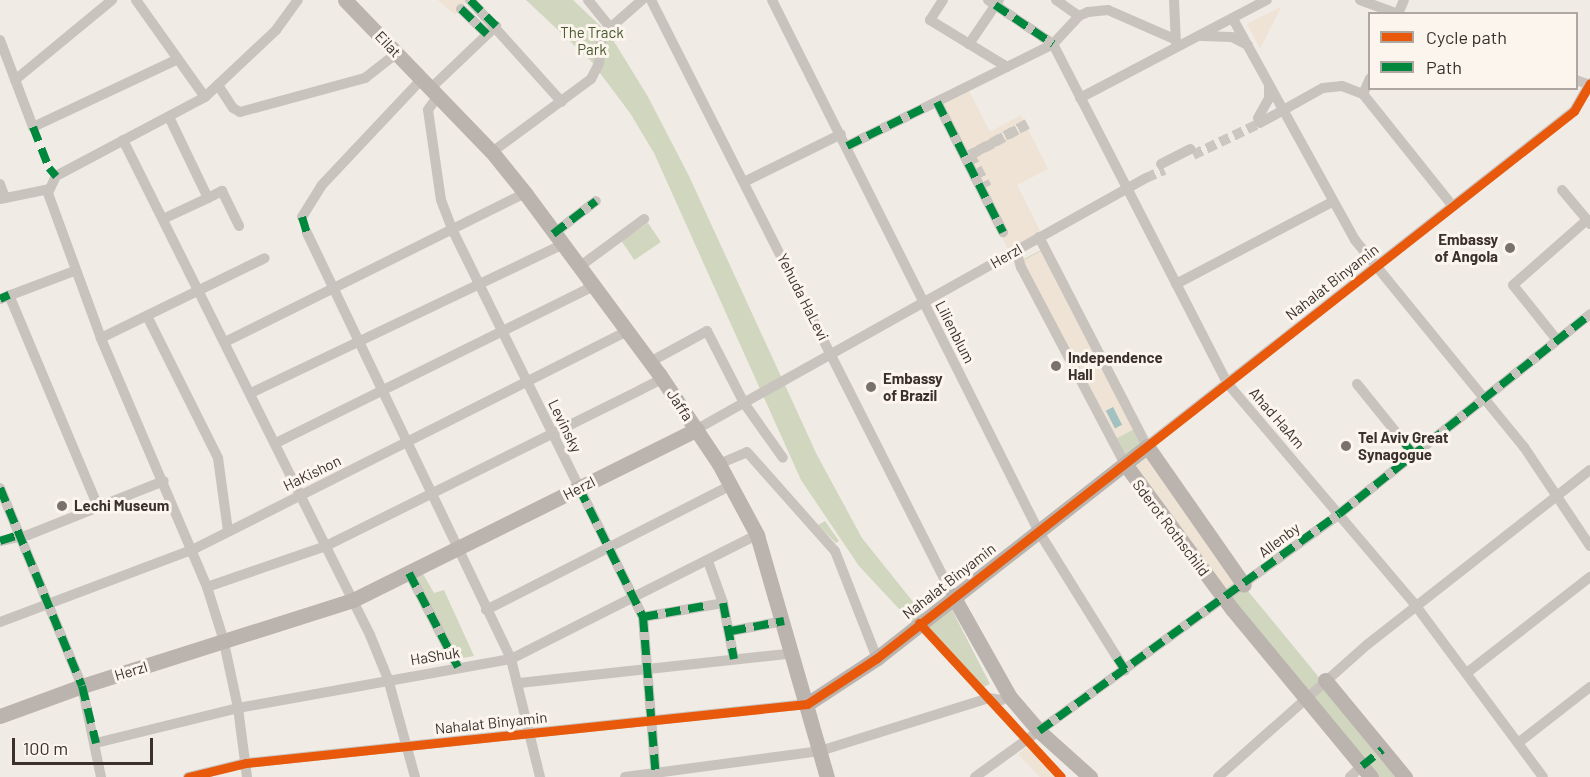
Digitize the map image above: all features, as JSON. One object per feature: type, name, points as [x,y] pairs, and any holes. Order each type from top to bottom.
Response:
[{"type":"street","points":[[15,80],[112,0]]},
{"type":"street","points":[[135,0],[205,97]]},
{"type":"street","points":[[247,777],[238,708],[224,642],[207,587],[194,549],[74,272],[49,189],[56,176],[205,97],[276,30],[298,0]]},
{"type":"street","name":"Eilat","points":[[345,0],[431,88]]},
{"type":"street","points":[[470,0],[562,102]]},
{"type":"street","points":[[588,0],[609,26]]},
{"type":"street","points":[[492,152],[562,102],[597,73],[600,39],[609,26],[642,0]]},
{"type":"street","name":"Yehuda HaLevi","points":[[651,0],[953,596],[1006,691],[1036,734],[1090,777]]},
{"type":"street","name":"Lilienblum","points":[[772,0],[1039,532],[1125,670]]},
{"type":"street","points":[[943,0],[930,20],[1007,67]]},
{"type":"street","points":[[1056,0],[1079,16]]},
{"type":"street","points":[[1174,0],[1176,44]]},
{"type":"street","points":[[1080,98],[1176,44],[1202,36],[1267,0]]},
{"type":"street","points":[[1360,0],[1393,12]]},
{"type":"street","points":[[969,44],[994,2]]},
{"type":"street","name":"Ahad HaAm","points":[[994,2],[1053,44],[1228,384],[1416,605],[1468,672],[1543,777]]},
{"type":"street","points":[[847,146],[1053,44],[1079,16],[1108,5],[1176,44]]},
{"type":"street","points":[[461,9],[487,34]]},
{"type":"street","points":[[1234,20],[1332,202],[1375,268],[1485,398],[1558,497],[1590,546]]},
{"type":"street","points":[[302,217],[321,186],[431,88],[495,26]]},
{"type":"street","points":[[1202,36],[1232,37],[1248,45]]},
{"type":"street","points":[[0,40],[2,52],[33,127],[178,59]]},
{"type":"street","points":[[218,86],[233,108],[240,112],[365,78],[398,53]]},
{"type":"street","points":[[1268,82],[1269,98],[1259,121],[1329,86],[1363,94],[1452,205]]},
{"type":"street","points":[[1363,94],[1368,83]]},
{"type":"street","name":"Nahalat Binyamin","points":[[188,777],[246,763],[807,704],[878,658],[953,596],[1039,532],[1574,111],[1590,85]]},
{"type":"street","name":"Jaffa","points":[[431,88],[492,152],[525,193],[557,240],[655,368],[697,429],[733,488],[757,535],[784,621],[827,777]]},
{"type":"street","name":"Levinsky","points":[[431,88],[428,110],[441,200],[452,229],[526,382],[553,432],[607,548],[643,617],[656,775]]},
{"type":"street","points":[[937,102],[1003,232]]},
{"type":"street","points":[[169,117],[208,198]]},
{"type":"street","points":[[744,182],[841,134]]},
{"type":"street","points":[[123,140],[353,600],[388,679],[415,777]]},
{"type":"street","points":[[1162,167],[1192,152]]},
{"type":"street","name":"Herzl","points":[[0,716],[82,686],[353,600],[697,429],[1145,176]]},
{"type":"street","points":[[0,184],[3,199],[49,189]]},
{"type":"street","points":[[163,219],[222,190],[239,226]]},
{"type":"street","points":[[1557,340],[1513,285],[1589,222],[1562,190]]},
{"type":"street","points":[[225,342],[525,193]]},
{"type":"street","points":[[251,393],[357,344],[557,240],[596,201]]},
{"type":"street","points":[[1176,284],[1332,202]]},
{"type":"street","points":[[579,267],[644,219]]},
{"type":"street","points":[[306,233],[330,289],[511,659],[519,683],[540,777]]},
{"type":"street","name":"Sderot Rothschild","points":[[1039,237],[1147,446],[1244,585]]},
{"type":"street","name":"Sderot Rothschild","points":[[1016,250],[1021,267],[1125,464],[1225,599],[1366,772]]},
{"type":"street","points":[[101,338],[265,258]]},
{"type":"street","points":[[74,272],[5,297],[98,507]]},
{"type":"street","points":[[276,443],[587,289],[590,282]]},
{"type":"street","name":"Allenby","points":[[975,777],[1225,599],[1339,514],[1590,314]]},
{"type":"street","points":[[147,316],[218,458],[228,531]]},
{"type":"street","points":[[207,587],[326,546],[429,492],[654,383],[655,368],[707,330],[744,403],[783,458]]},
{"type":"street","name":"HaKishon","points":[[0,622],[194,549],[622,334],[629,334]]},
{"type":"street","points":[[1357,384],[1411,451]]},
{"type":"street","points":[[719,464],[747,452],[835,551],[878,658]]},
{"type":"street","points":[[1218,777],[1325,680],[1416,605],[1590,470]]},
{"type":"street","points":[[0,541],[18,535],[28,535],[164,481]]},
{"type":"street","points":[[486,610],[727,487],[733,488]]},
{"type":"street","points":[[0,488],[82,686],[96,743],[101,777]]},
{"type":"street","name":"HaShuk","points":[[96,743],[238,708],[388,679],[511,659],[757,535]]},
{"type":"street","points":[[708,561],[731,631],[734,659]]},
{"type":"street","points":[[409,573],[458,667]]},
{"type":"street","points":[[1468,672],[1590,577]]},
{"type":"street","name":"Yehuda HaLevi","points":[[953,596],[960,621],[1002,700],[1075,777]]},
{"type":"street","points":[[643,617],[723,603]]},
{"type":"street","points":[[731,631],[784,621]]},
{"type":"street","points":[[519,683],[646,667],[793,653]]},
{"type":"street","points":[[1325,680],[1405,777]]},
{"type":"street","points":[[1518,742],[1590,687]]},
{"type":"street","points":[[625,777],[656,775],[820,751],[989,698],[1002,700]]},
{"type":"street","points":[[1350,777],[1366,772]]},
{"type":"green space","name":"The Track Park","points":[[526,0],[573,0],[610,35],[647,95],[689,176],[817,455],[862,538],[926,618],[915,626],[859,566],[801,480],[654,153],[630,113],[591,61]]},
{"type":"green space","points":[[648,223],[661,242],[634,260],[621,241]]},
{"type":"green space","points":[[1041,250],[1108,378],[1238,579],[1401,777],[1377,777],[1230,603],[1131,467],[1022,260]]},
{"type":"green space","points":[[825,521],[839,541],[836,543],[818,525]]},
{"type":"green space","points":[[423,574],[434,593],[444,590],[474,656],[452,660],[409,579]]},
{"type":"green space","points":[[951,608],[990,684],[984,687],[927,627]]},
{"type":"shaded area","points":[[438,0],[468,0],[455,15]]},
{"type":"shaded area","points":[[1281,7],[1260,49],[1247,24]]},
{"type":"shaded area","points":[[967,87],[990,132],[1021,115],[1048,169],[1017,185],[1041,233],[1008,249],[935,103]]},
{"type":"shaded area","points":[[1041,251],[1135,428],[1117,438],[1022,261]]},
{"type":"shaded area","points":[[1147,457],[1237,581],[1222,592],[1132,468]]},
{"type":"shaded area","points":[[1031,745],[1061,777],[1040,777],[1018,754]]},
{"type":"water","points":[[1113,407],[1122,425],[1115,428],[1106,411]]},
{"type":"tunnel","points":[[1193,155],[1260,123]]},
{"type":"tunnel","points":[[970,155],[995,142],[1027,124],[970,155],[987,187]]},
{"type":"tunnel","points":[[1146,178],[1164,170]]},
{"type":"marked path","points":[[470,0],[496,26]]},
{"type":"marked path","points":[[995,5],[1053,44]]},
{"type":"marked path","points":[[461,9],[487,34]]},
{"type":"marked path","points":[[937,102],[1003,232]]},
{"type":"marked path","points":[[847,146],[924,108]]},
{"type":"marked path","points":[[33,127],[49,168],[56,176]]},
{"type":"marked path","points":[[553,234],[596,201]]},
{"type":"marked path","points":[[302,217],[307,233]]},
{"type":"marked path","points":[[0,299],[9,295]]},
{"type":"marked path","points":[[1039,731],[1339,514],[1590,314]]},
{"type":"marked path","points":[[1402,440],[1411,451]]},
{"type":"marked path","points":[[0,488],[82,686],[96,743]]},
{"type":"marked path","points":[[579,488],[643,617],[656,777]]},
{"type":"marked path","points":[[0,541],[18,535]]},
{"type":"marked path","points":[[409,573],[458,667]]},
{"type":"marked path","points":[[723,603],[734,659]]},
{"type":"marked path","points":[[643,617],[710,605]]},
{"type":"marked path","points":[[731,631],[784,621]]},
{"type":"marked path","points":[[1117,658],[1125,670]]},
{"type":"marked path","points":[[1362,766],[1382,750]]},
{"type":"cycle path","points":[[188,777],[246,763],[807,704],[877,658],[1574,111],[1590,83]]},
{"type":"cycle path","points":[[919,623],[1061,777]]},
{"type":"place","name":"Embassy of Angola","points":[[1510,248]]},
{"type":"place","name":"Independence Hall","points":[[1056,366]]},
{"type":"place","name":"Embassy of Brazil","points":[[871,387]]},
{"type":"place","name":"Tel Aviv Great Synagogue","points":[[1346,446]]},
{"type":"place","name":"Lechi Museum","points":[[62,506]]}]
